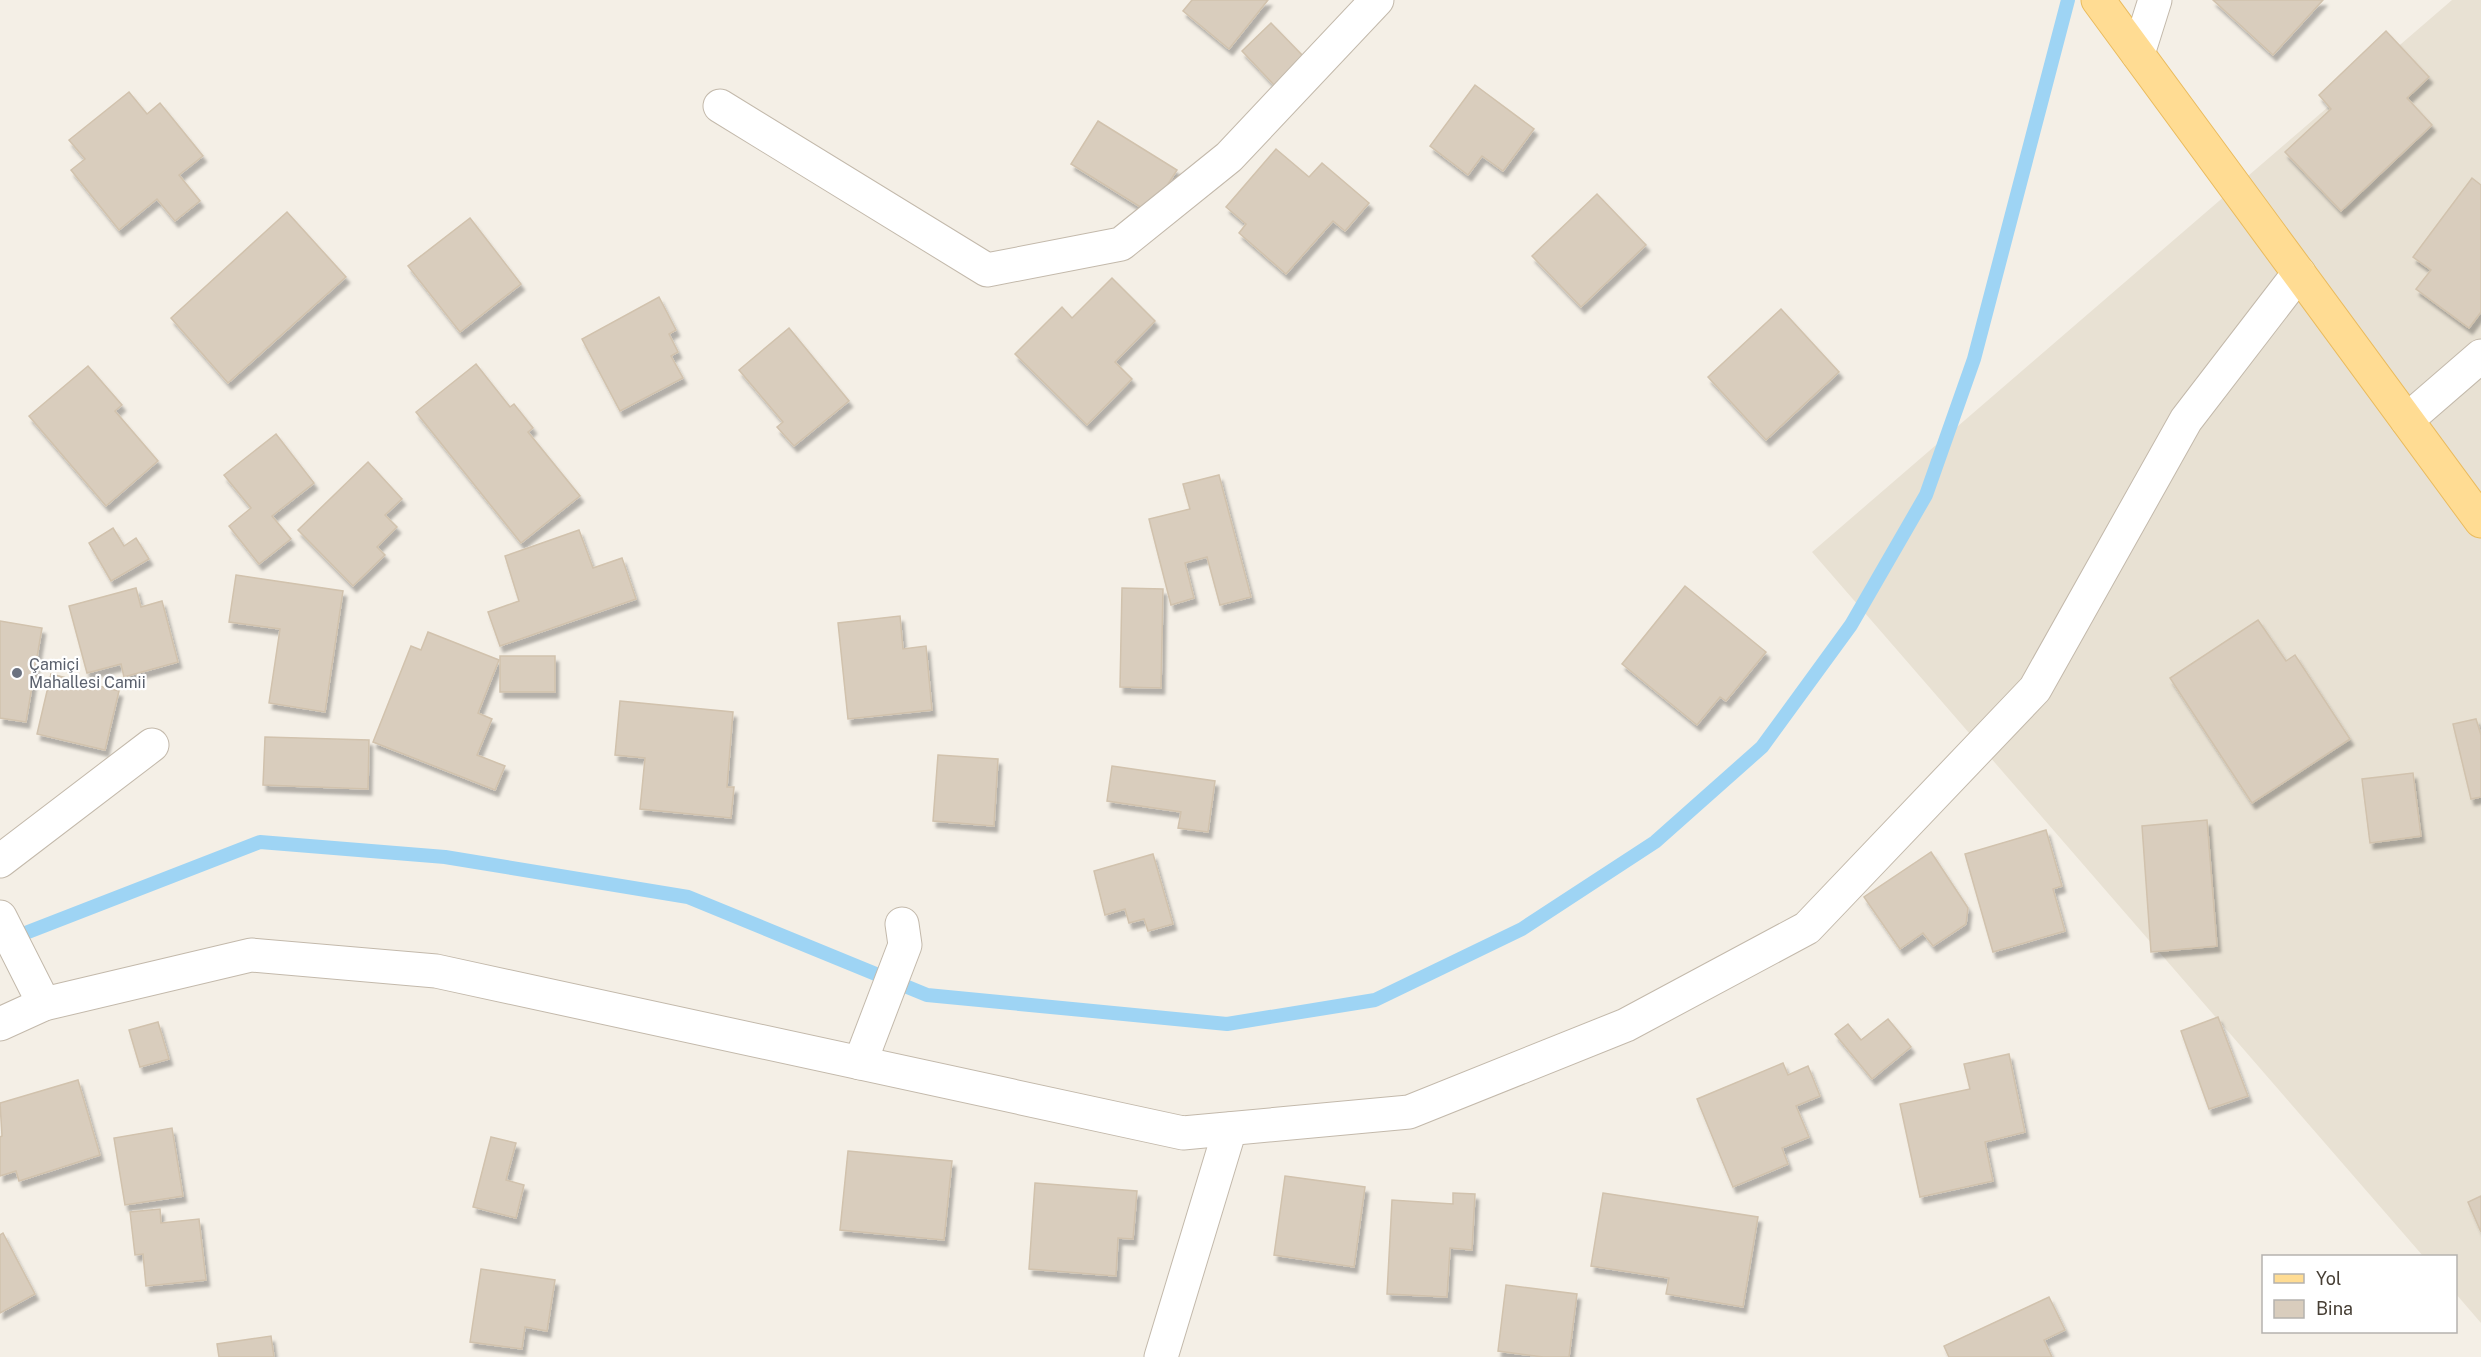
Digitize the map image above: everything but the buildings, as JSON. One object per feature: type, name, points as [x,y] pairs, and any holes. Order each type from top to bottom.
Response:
[{"type":"main road","points":[[2098,0],[2481,520]]},
{"type":"street","points":[[720,105],[987,270],[1121,244],[1229,157],[1377,0]]},
{"type":"street","points":[[2138,54],[2155,0]]},
{"type":"street","points":[[0,1023],[44,1004],[251,955],[436,971],[1183,1133],[1409,1112],[1626,1025],[1807,928],[2035,689],[2186,420],[2299,273]]},
{"type":"street","points":[[2407,420],[2481,356]]},
{"type":"street","points":[[0,861],[152,745]]},
{"type":"street","points":[[0,916],[44,1004]]},
{"type":"street","points":[[860,1063],[881,1013],[904,935]]},
{"type":"street","points":[[1161,1357],[1230,1129]]},
{"type":"shaded area","points":[[2452,0],[2481,0],[2481,1323],[2457,1295],[2457,1255],[2422,1255],[1812,552]]},
{"type":"waterway","points":[[10,939],[260,842],[445,857],[688,897],[927,995],[1227,1024],[1375,1000],[1522,929],[1655,842],[1762,747],[1851,625],[1926,495],[1974,359],[2068,0]]},
{"type":"place","name":"Çamiçi Mahallesi Camii","points":[[17,673]]}]
